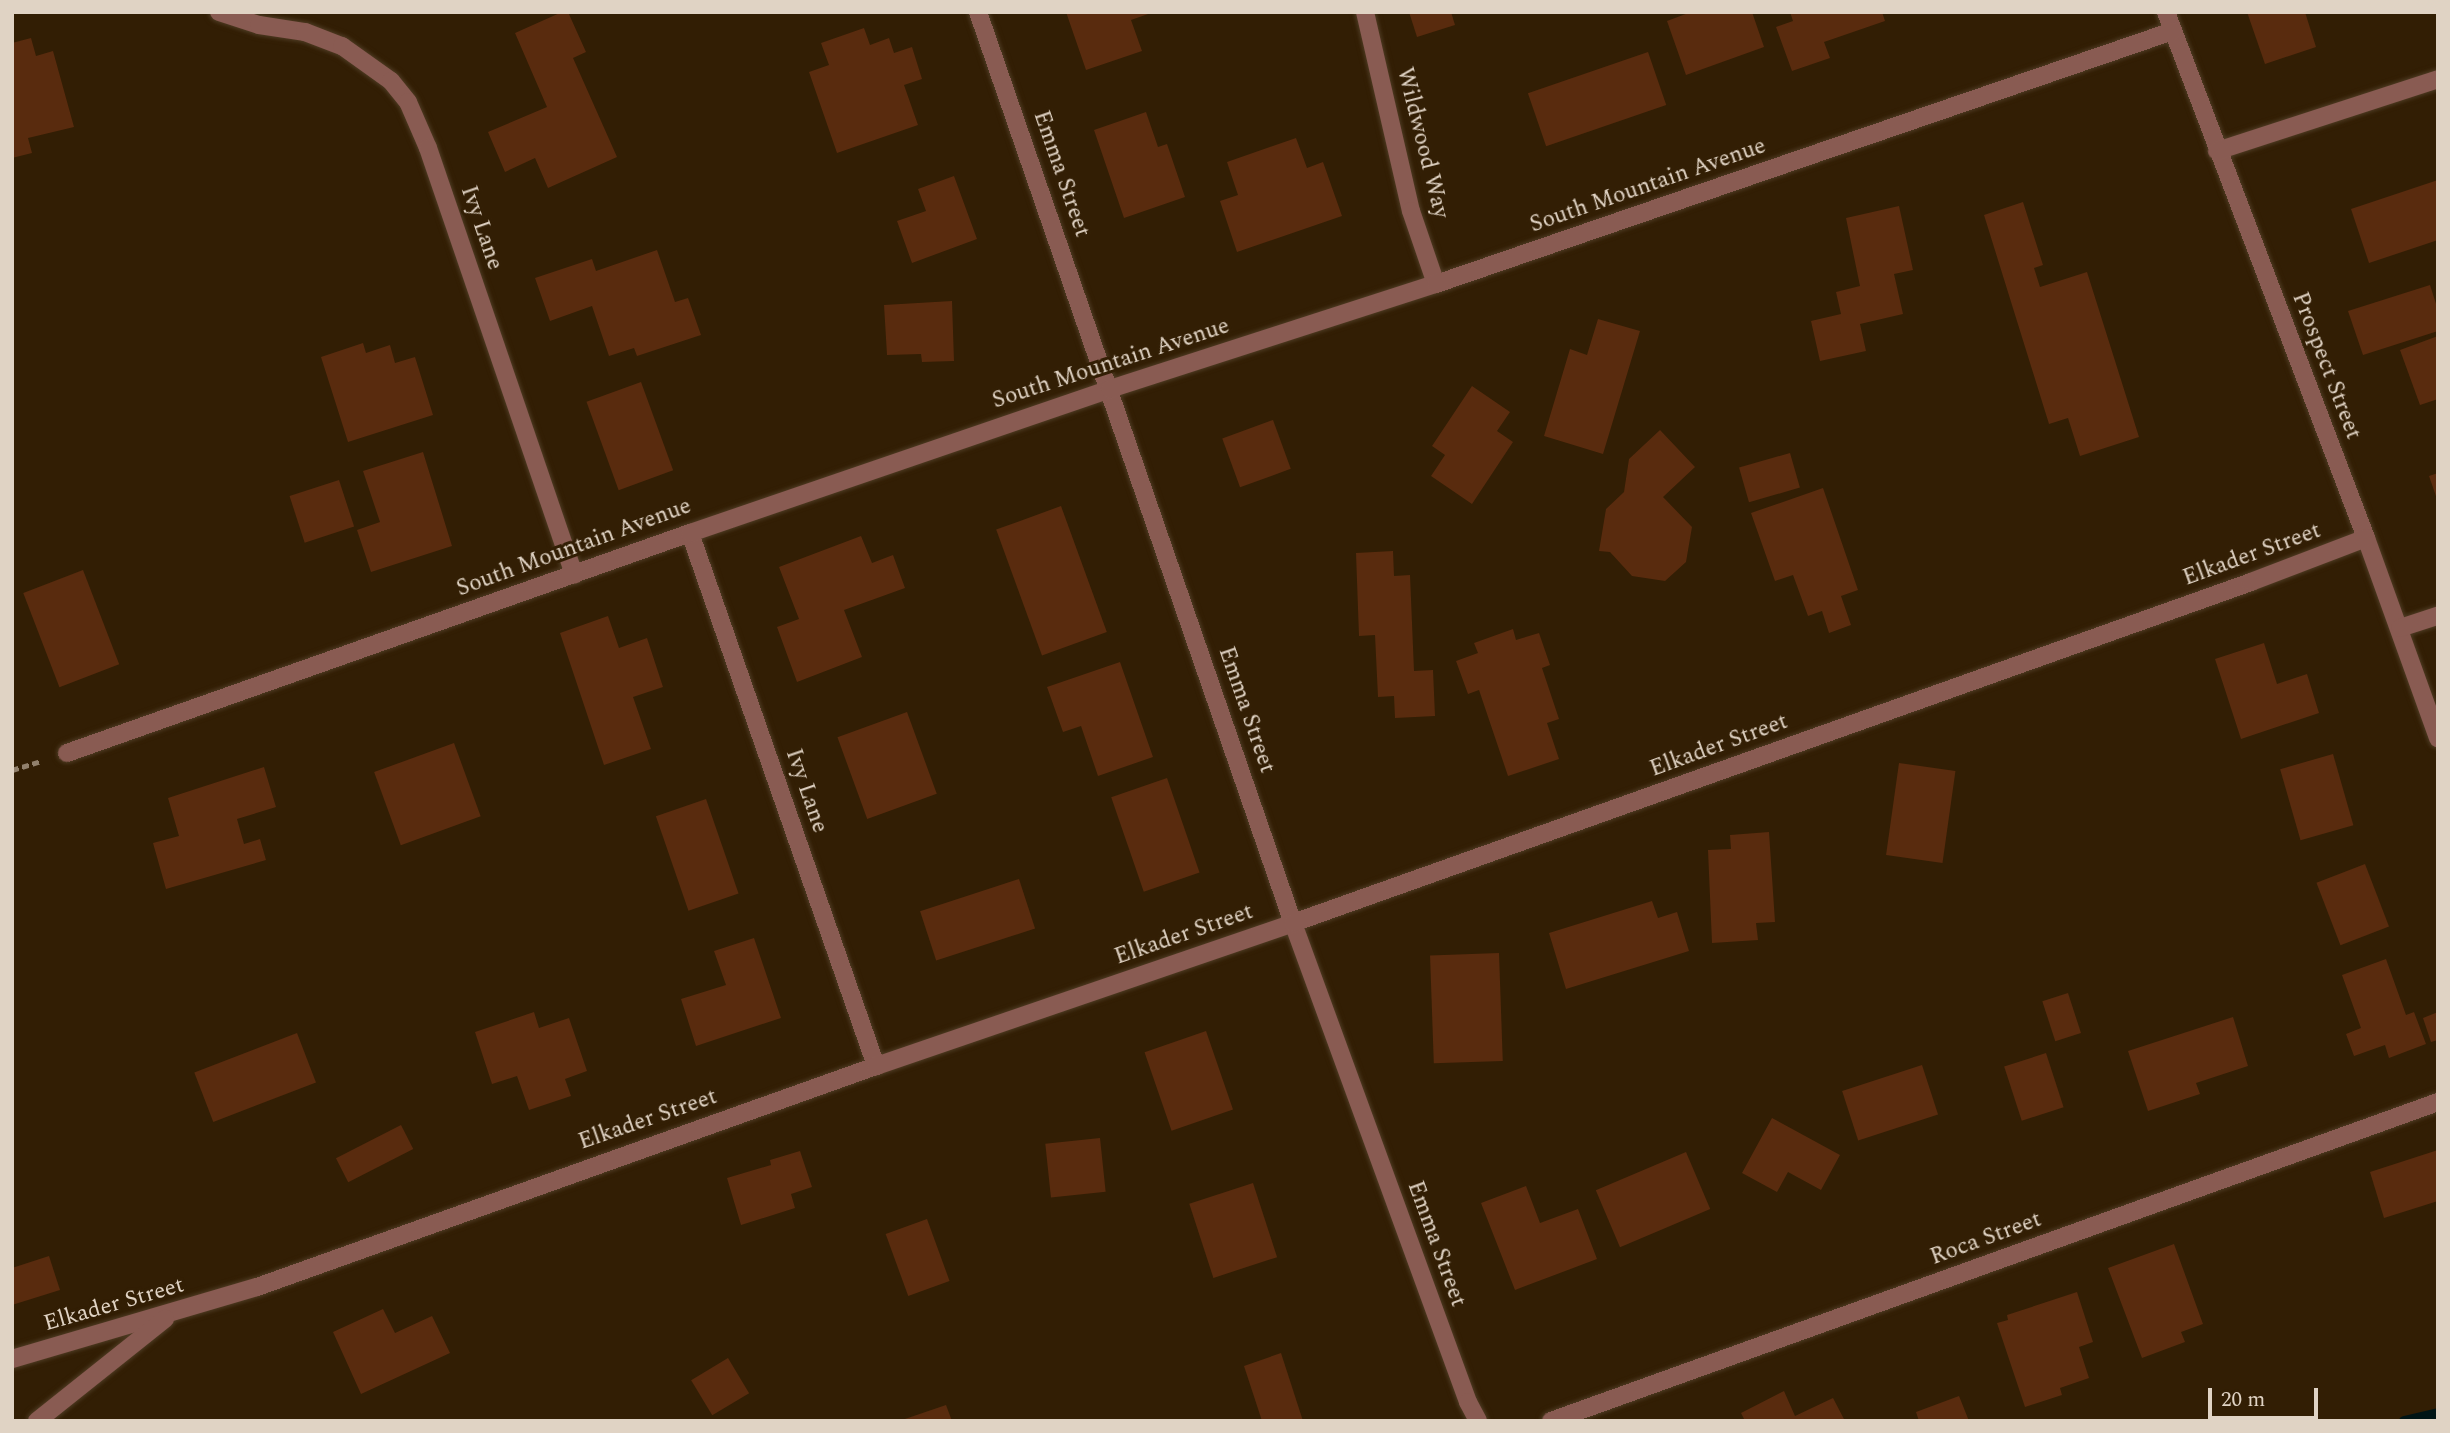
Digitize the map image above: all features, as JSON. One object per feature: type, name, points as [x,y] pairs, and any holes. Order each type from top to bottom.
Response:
[{"type":"street","name":"Ivy Lane","points":[[219,12],[259,25],[305,32],[342,46],[391,81],[408,102],[428,148],[574,575]]},
{"type":"street","name":"Emma Street","points":[[978,12],[1293,923],[1468,1402],[1478,1421]]},
{"type":"street","name":"Wildwood Way","points":[[1365,12],[1411,211],[1436,284]]},
{"type":"street","name":"Prospect Street","points":[[2166,12],[2400,628],[2438,738]]},
{"type":"street","name":"South Mountain Avenue","points":[[66,753],[690,533],[1110,389],[1436,284],[2173,31]]},
{"type":"street","points":[[2217,152],[2438,79]]},
{"type":"street","name":"Ivy Lane","points":[[690,533],[876,1066]]},
{"type":"street","name":"Elkader Street","points":[[12,1359],[257,1287],[876,1066],[1293,923],[2251,582],[2366,538]]},
{"type":"street","points":[[2400,628],[2438,615]]},
{"type":"street","name":"Roca Street","points":[[1551,1421],[2438,1102]]},
{"type":"street","points":[[37,1421],[173,1313]]},
{"type":"building","points":[[562,12],[568,12],[586,52],[573,58],[617,157],[548,188],[535,158],[505,172],[488,132],[547,107],[515,33]]},
{"type":"building","points":[[1066,12],[1151,12],[1131,20],[1142,51],[1086,70]]},
{"type":"building","points":[[1409,12],[1451,12],[1455,25],[1417,37]]},
{"type":"building","points":[[1691,12],[1752,12],[1764,47],[1686,75],[1667,21]]},
{"type":"building","points":[[1790,12],[1882,12],[1885,21],[1824,42],[1830,58],[1792,71],[1776,27],[1793,21]]},
{"type":"building","points":[[2247,12],[2305,12],[2316,47],[2265,64]]},
{"type":"building","points":[[864,28],[870,45],[889,38],[894,53],[912,47],[922,79],[904,85],[918,125],[837,153],[809,72],[829,65],[821,43]]},
{"type":"building","points":[[31,38],[36,56],[53,51],[74,127],[28,138],[32,153],[12,158],[12,43]]},
{"type":"building","points":[[1648,52],[1666,105],[1546,146],[1528,93]]},
{"type":"building","points":[[1146,112],[1158,147],[1167,144],[1185,197],[1124,218],[1094,130]]},
{"type":"building","points":[[1296,138],[1307,168],[1323,162],[1342,216],[1237,252],[1220,201],[1238,195],[1227,162]]},
{"type":"building","points":[[954,176],[977,239],[912,263],[897,221],[926,211],[918,189]]},
{"type":"building","points":[[2438,180],[2438,240],[2369,263],[2351,209]]},
{"type":"building","points":[[2023,202],[2043,265],[2034,268],[2040,287],[2087,272],[2139,437],[2080,456],[2068,418],[2049,424],[1984,215]]},
{"type":"building","points":[[1899,206],[1913,270],[1894,274],[1903,314],[1860,324],[1866,351],[1820,361],[1811,321],[1841,314],[1836,292],[1860,286],[1846,218]]},
{"type":"building","points":[[657,250],[675,302],[688,298],[701,335],[637,356],[634,348],[609,356],[592,306],[550,321],[535,278],[592,259],[596,271]]},
{"type":"building","points":[[2430,285],[2438,310],[2438,331],[2363,355],[2348,311]]},
{"type":"building","points":[[952,301],[954,361],[922,362],[921,354],[887,355],[884,305]]},
{"type":"building","points":[[1598,319],[1640,331],[1603,454],[1544,436],[1570,349],[1587,355]]},
{"type":"building","points":[[2438,336],[2438,399],[2420,405],[2400,350]]},
{"type":"building","points":[[363,343],[366,353],[390,345],[395,363],[415,357],[433,415],[348,442],[321,357]]},
{"type":"building","points":[[641,382],[673,470],[619,490],[586,402]]},
{"type":"building","points":[[1472,386],[1510,412],[1497,431],[1513,442],[1472,504],[1431,476],[1445,455],[1432,446]]},
{"type":"building","points":[[1273,420],[1291,469],[1240,487],[1222,438]]},
{"type":"building","points":[[1660,430],[1695,467],[1663,497],[1692,527],[1686,562],[1665,581],[1632,576],[1610,552],[1599,551],[1606,509],[1624,492],[1629,459]]},
{"type":"building","points":[[423,452],[452,546],[371,572],[357,530],[380,522],[363,471]]},
{"type":"building","points":[[1790,453],[1800,488],[1749,502],[1739,468]]},
{"type":"building","points":[[2438,473],[2438,499],[2437,499],[2429,476]]},
{"type":"building","points":[[339,480],[354,527],[305,543],[290,496]]},
{"type":"building","points":[[1823,488],[1858,590],[1841,596],[1851,625],[1829,633],[1822,611],[1808,616],[1793,575],[1775,581],[1751,513]]},
{"type":"building","points":[[1061,506],[1107,632],[1042,656],[996,530]]},
{"type":"building","points":[[861,536],[872,563],[893,555],[905,588],[844,610],[862,657],[797,682],[777,627],[799,619],[779,567]]},
{"type":"building","points":[[1393,551],[1394,576],[1410,575],[1414,671],[1433,670],[1435,716],[1395,718],[1394,696],[1378,697],[1375,635],[1359,636],[1356,553]]},
{"type":"building","points":[[83,570],[119,664],[59,687],[23,593]]},
{"type":"building","points":[[608,616],[619,648],[647,638],[663,687],[633,697],[651,749],[604,765],[560,633]]},
{"type":"building","points":[[1513,629],[1516,640],[1539,633],[1550,665],[1542,668],[1559,719],[1547,723],[1559,759],[1508,776],[1479,690],[1468,694],[1456,661],[1478,653],[1474,643]]},
{"type":"building","points":[[2264,643],[2277,684],[2307,674],[2319,713],[2241,739],[2215,659]]},
{"type":"building","points":[[1120,662],[1153,757],[1098,776],[1081,726],[1063,732],[1047,687]]},
{"type":"building","points":[[907,712],[937,794],[867,819],[837,737]]},
{"type":"building","points":[[454,743],[481,816],[401,845],[374,772]]},
{"type":"building","points":[[2333,754],[2353,825],[2301,840],[2280,769]]},
{"type":"building","points":[[1899,763],[1955,771],[1943,863],[1886,855]]},
{"type":"building","points":[[264,767],[276,807],[237,819],[244,844],[260,839],[266,860],[166,889],[153,843],[179,836],[168,798]]},
{"type":"building","points":[[1167,778],[1200,873],[1144,892],[1111,797]]},
{"type":"building","points":[[706,799],[739,894],[688,911],[656,816]]},
{"type":"building","points":[[1769,832],[1775,922],[1756,923],[1758,940],[1712,943],[1708,850],[1731,849],[1730,835]]},
{"type":"building","points":[[2365,864],[2389,927],[2340,945],[2316,883]]},
{"type":"building","points":[[1019,879],[1035,928],[936,961],[920,911]]},
{"type":"building","points":[[1652,901],[1658,918],[1677,912],[1689,951],[1566,989],[1549,933]]},
{"type":"building","points":[[754,938],[781,1018],[696,1046],[681,999],[726,985],[714,951]]},
{"type":"building","points":[[1499,953],[1503,1061],[1434,1063],[1430,955]]},
{"type":"building","points":[[2386,959],[2406,1015],[2414,1012],[2426,1044],[2389,1058],[2385,1045],[2354,1056],[2346,1034],[2361,1028],[2342,975]]},
{"type":"building","points":[[2068,993],[2081,1033],[2055,1041],[2042,1001]]},
{"type":"building","points":[[534,1012],[539,1028],[569,1018],[587,1071],[565,1079],[571,1096],[529,1110],[517,1076],[492,1084],[475,1032]]},
{"type":"building","points":[[2438,1012],[2438,1040],[2431,1042],[2423,1018]]},
{"type":"building","points":[[2233,1017],[2248,1066],[2196,1083],[2200,1094],[2148,1111],[2128,1051]]},
{"type":"building","points":[[1206,1031],[1233,1109],[1172,1131],[1145,1052]]},
{"type":"building","points":[[297,1033],[316,1082],[213,1122],[194,1072]]},
{"type":"building","points":[[2046,1053],[2064,1107],[2022,1121],[2004,1067]]},
{"type":"building","points":[[1922,1065],[1938,1114],[1858,1140],[1842,1091]]},
{"type":"building","points":[[1772,1118],[1840,1155],[1821,1190],[1788,1172],[1777,1192],[1742,1173]]},
{"type":"building","points":[[401,1125],[413,1149],[348,1182],[336,1158]]},
{"type":"building","points":[[1100,1138],[1106,1192],[1051,1197],[1045,1144]]},
{"type":"building","points":[[2438,1150],[2438,1201],[2384,1218],[2370,1172]]},
{"type":"building","points":[[800,1151],[812,1187],[791,1194],[795,1208],[741,1225],[727,1178],[771,1165],[770,1160]]},
{"type":"building","points":[[1686,1152],[1710,1209],[1620,1247],[1596,1190]]},
{"type":"building","points":[[1253,1183],[1277,1257],[1213,1278],[1189,1204]]},
{"type":"building","points":[[1526,1186],[1540,1223],[1578,1209],[1597,1259],[1515,1290],[1481,1203]]},
{"type":"building","points":[[927,1219],[950,1281],[908,1296],[886,1234]]},
{"type":"building","points":[[2174,1244],[2203,1324],[2181,1332],[2185,1342],[2142,1358],[2108,1268]]},
{"type":"building","points":[[49,1256],[60,1290],[12,1305],[12,1268]]},
{"type":"building","points":[[2077,1292],[2093,1342],[2079,1347],[2089,1378],[2060,1388],[2062,1395],[2025,1407],[1997,1323],[2008,1320],[2007,1315]]},
{"type":"building","points":[[383,1309],[395,1333],[432,1316],[450,1353],[361,1394],[333,1332]]},
{"type":"building","points":[[1281,1353],[1303,1421],[1262,1421],[1244,1366]]},
{"type":"building","points":[[728,1358],[749,1393],[712,1415],[691,1380]]},
{"type":"building","points":[[1784,1391],[1795,1416],[1833,1398],[1845,1421],[1745,1421],[1741,1413]]},
{"type":"building","points":[[1959,1396],[1969,1421],[1919,1421],[1916,1412]]},
{"type":"building","points":[[946,1405],[952,1421],[902,1420]]},
{"type":"waterway","points":[[2404,1421],[2438,1413]]}]
